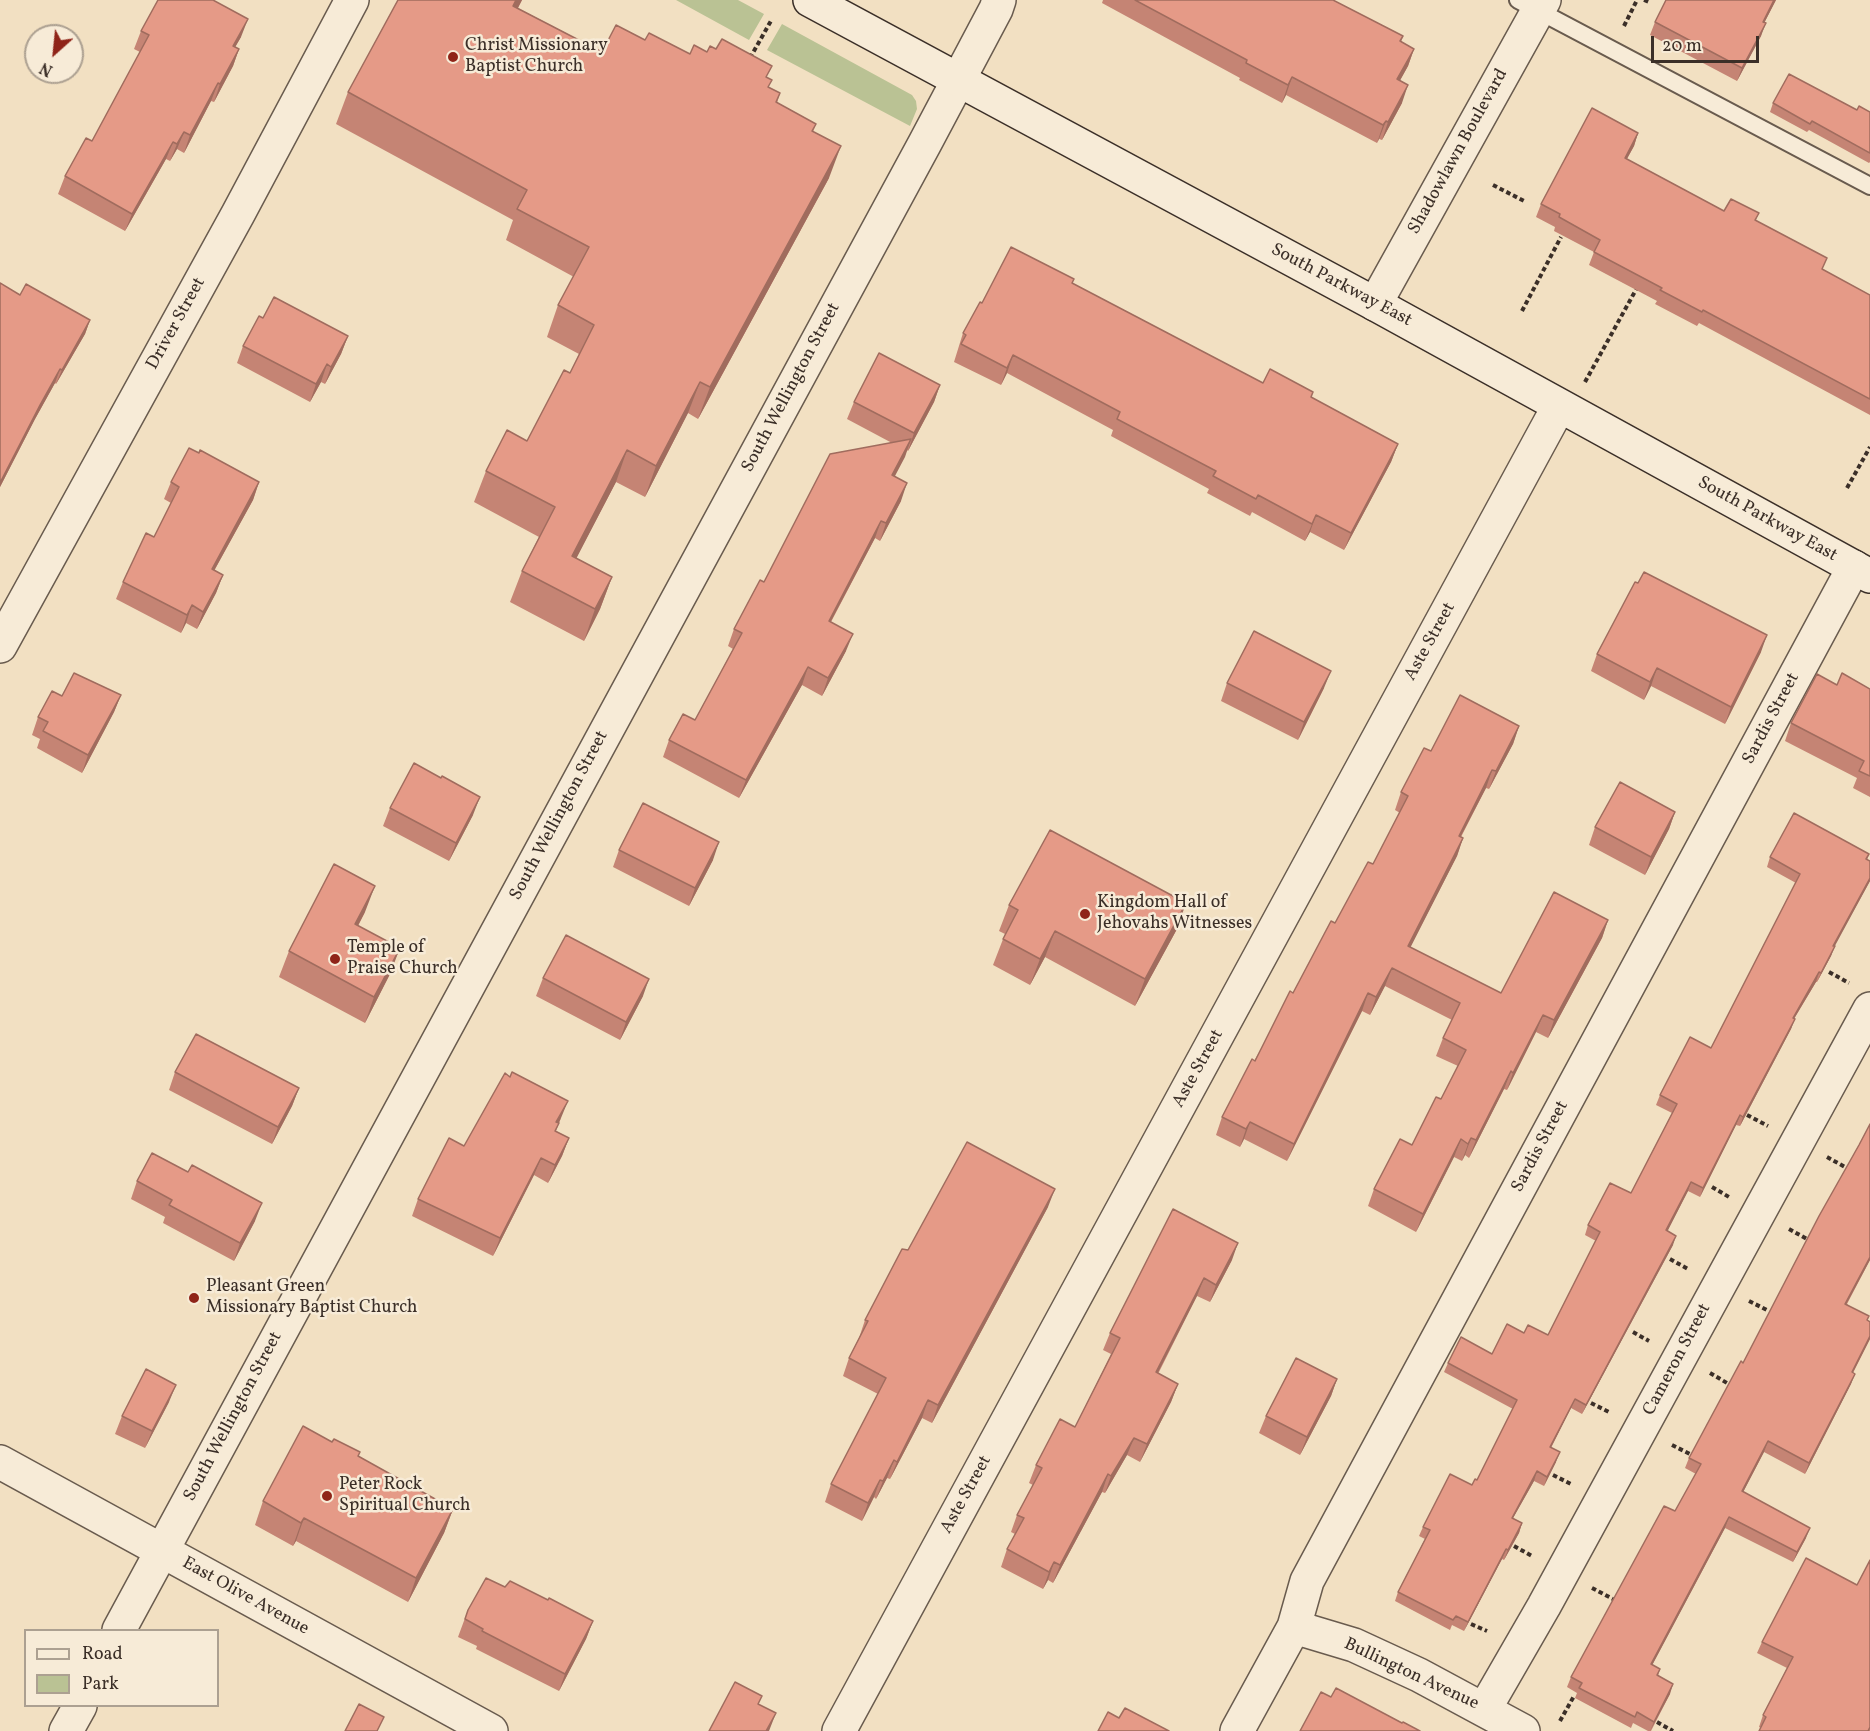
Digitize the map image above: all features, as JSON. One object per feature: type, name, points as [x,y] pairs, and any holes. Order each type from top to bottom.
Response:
[{"type":"street","name":"Driver Street","points":[[0,646],[238,214],[352,0]]},
{"type":"street","name":"South Parkway East","points":[[810,0],[1375,304],[1862,571]]},
{"type":"street","name":"South Wellington Street","points":[[120,1629],[958,81],[999,0]]},
{"type":"street","name":"Shadowlawn Boulevard","points":[[1375,304],[1533,3]]},
{"type":"street","name":"Aste Street","points":[[838,1731],[1559,406]]},
{"type":"street","name":"Sardis Street","points":[[1237,1731],[1294,1627],[1307,1581],[1862,571]]},
{"type":"street","name":"Cameron Street","points":[[1484,1710],[1544,1606],[1861,997]]},
{"type":"street","name":"East Olive Avenue","points":[[0,1462],[491,1731]]},
{"type":"street","name":"Bullington Avenue","points":[[1294,1627],[1354,1645],[1419,1675],[1523,1731]]},
{"type":"street","points":[[66,1731],[79,1707]]},
{"type":"lane","points":[[1533,3],[1870,186]]},
{"type":"path","points":[[1623,27],[1637,0]]},
{"type":"path","points":[[749,61],[772,19]]},
{"type":"path","points":[[1493,185],[1526,202]]},
{"type":"path","points":[[1522,311],[1561,237]]},
{"type":"path","points":[[1585,382],[1641,280]]},
{"type":"path","points":[[1847,488],[1870,447]]},
{"type":"path","points":[[1829,972],[1861,997]]},
{"type":"path","points":[[1748,1115],[1773,1129]]},
{"type":"path","points":[[1821,1154],[1845,1167]]},
{"type":"path","points":[[1712,1187],[1734,1200]]},
{"type":"path","points":[[1782,1226],[1807,1239]]},
{"type":"path","points":[[1670,1259],[1694,1272]]},
{"type":"path","points":[[1743,1298],[1767,1311]]},
{"type":"path","points":[[1634,1332],[1656,1344]]},
{"type":"path","points":[[1705,1370],[1727,1383]]},
{"type":"path","points":[[1591,1403],[1616,1416]]},
{"type":"path","points":[[1666,1441],[1690,1454]]},
{"type":"path","points":[[1553,1475],[1578,1487]]},
{"type":"path","points":[[1514,1546],[1539,1560]]},
{"type":"path","points":[[1588,1585],[1613,1599]]},
{"type":"path","points":[[1471,1624],[1487,1631]]},
{"type":"path","points":[[1560,1721],[1574,1696]]},
{"type":"path","points":[[1657,1722],[1673,1731]]},
{"type":"green space","points":[[676,0],[738,0],[764,14],[749,40]]},
{"type":"green space","points":[[782,24],[912,95],[917,109],[910,126],[767,50]]},
{"type":"building","points":[[158,0],[213,0],[248,19],[233,46],[239,49],[190,135],[184,132],[177,144],[173,142],[132,214],[65,176],[86,138],[92,141],[149,35],[141,31]]},
{"type":"building","points":[[398,0],[516,0],[513,6],[602,52],[616,25],[645,40],[649,33],[690,54],[694,45],[707,52],[710,46],[716,49],[722,39],[772,66],[766,77],[772,80],[768,87],[780,93],[776,102],[816,124],[812,131],[841,146],[710,387],[700,382],[656,466],[627,450],[572,556],[612,577],[595,609],[522,571],[555,507],[486,471],[507,430],[527,441],[564,370],[570,373],[594,325],[558,305],[589,247],[517,209],[527,190],[348,92]]},
{"type":"building","points":[[1135,0],[1333,0],[1403,36],[1400,41],[1414,49],[1397,79],[1408,85],[1388,122],[1386,121],[1383,125],[1292,77],[1288,85],[1246,63],[1247,60]]},
{"type":"building","points":[[1666,0],[1774,0],[1763,22],[1766,23],[1742,68],[1655,22]]},
{"type":"building","points":[[1789,74],[1857,110],[1859,106],[1870,112],[1870,153],[1812,121],[1810,124],[1773,103]]},
{"type":"building","points":[[1592,108],[1638,133],[1625,158],[1724,211],[1731,199],[1759,213],[1755,220],[1827,258],[1822,269],[1870,295],[1870,399],[1703,310],[1702,312],[1660,290],[1662,288],[1594,252],[1600,240],[1541,204]]},
{"type":"building","points":[[1011,247],[1074,279],[1072,283],[1263,383],[1270,369],[1313,392],[1311,397],[1398,444],[1351,533],[1316,515],[1312,524],[1258,495],[1256,499],[1213,476],[1216,471],[1117,419],[1120,412],[1013,355],[1007,368],[961,344],[966,335],[963,333],[980,302],[982,303]]},
{"type":"building","points":[[0,283],[20,295],[26,284],[90,320],[40,405],[0,483]]},
{"type":"building","points":[[274,297],[348,336],[331,367],[327,364],[316,384],[243,346],[259,316],[263,318]]},
{"type":"building","points":[[879,353],[940,385],[914,433],[854,402]]},
{"type":"building","points":[[911,439],[892,475],[907,483],[886,523],[881,521],[829,621],[853,634],[828,678],[808,667],[746,780],[669,740],[683,714],[695,720],[742,633],[734,629],[760,580],[764,582],[830,454]]},
{"type":"building","points":[[189,448],[199,453],[200,450],[259,482],[212,569],[223,575],[203,612],[192,605],[187,615],[123,582],[146,533],[154,537],[179,487],[171,482]]},
{"type":"building","points":[[1644,572],[1767,635],[1731,707],[1657,668],[1650,682],[1597,654],[1635,582],[1638,583]]},
{"type":"building","points":[[1254,631],[1331,671],[1304,722],[1227,683]]},
{"type":"building","points":[[74,673],[121,695],[88,755],[43,731],[48,722],[38,717],[52,691],[62,696]]},
{"type":"building","points":[[1842,673],[1870,689],[1870,776],[1859,771],[1864,761],[1791,723],[1817,674],[1837,685]]},
{"type":"building","points":[[1460,695],[1519,726],[1496,771],[1492,770],[1459,836],[1463,838],[1408,946],[1501,993],[1554,892],[1608,920],[1554,1020],[1543,1015],[1476,1140],[1471,1138],[1468,1144],[1461,1139],[1423,1214],[1374,1189],[1400,1139],[1412,1145],[1436,1097],[1441,1099],[1466,1050],[1443,1038],[1460,1003],[1392,968],[1376,997],[1368,993],[1294,1144],[1250,1122],[1246,1129],[1222,1117],[1252,1059],[1255,1061],[1290,991],[1293,993],[1331,921],[1335,923],[1368,862],[1373,864],[1408,796],[1401,792],[1424,748],[1431,751]]},
{"type":"building","points":[[414,763],[480,797],[456,843],[390,808]]},
{"type":"building","points":[[1620,782],[1675,812],[1651,857],[1595,827]]},
{"type":"building","points":[[643,803],[719,842],[695,888],[619,850]]},
{"type":"building","points":[[1794,813],[1869,854],[1866,859],[1870,861],[1870,878],[1821,973],[1819,972],[1793,1018],[1795,1019],[1743,1117],[1740,1115],[1703,1188],[1691,1182],[1666,1230],[1676,1236],[1586,1405],[1575,1399],[1550,1447],[1560,1452],[1547,1477],[1537,1471],[1512,1518],[1522,1523],[1468,1622],[1456,1616],[1453,1620],[1398,1592],[1430,1530],[1423,1527],[1450,1474],[1472,1485],[1475,1479],[1477,1480],[1517,1400],[1448,1363],[1461,1337],[1492,1354],[1507,1324],[1524,1333],[1528,1325],[1548,1335],[1600,1232],[1588,1225],[1610,1183],[1631,1193],[1677,1104],[1660,1095],[1690,1037],[1711,1048],[1800,874],[1770,857]]},
{"type":"building","points":[[1050,830],[1186,903],[1145,979],[1055,931],[1040,959],[1003,939],[1018,910],[1009,905]]},
{"type":"building","points":[[334,864],[375,886],[355,924],[400,948],[374,997],[289,951]]},
{"type":"building","points":[[566,935],[649,979],[626,1022],[543,978]]},
{"type":"building","points":[[196,1034],[299,1088],[278,1127],[175,1072]]},
{"type":"building","points":[[512,1072],[568,1101],[556,1122],[559,1123],[555,1131],[569,1138],[555,1165],[541,1158],[500,1238],[418,1199],[449,1138],[464,1146],[505,1073],[510,1077]]},
{"type":"building","points":[[1870,1124],[1870,1257],[1845,1304],[1869,1316],[1867,1320],[1870,1322],[1870,1336],[1852,1372],[1855,1374],[1809,1463],[1768,1441],[1742,1491],[1810,1528],[1797,1552],[1729,1517],[1651,1664],[1660,1669],[1657,1675],[1673,1684],[1654,1722],[1637,1712],[1635,1717],[1579,1688],[1582,1683],[1571,1677],[1664,1506],[1675,1511],[1701,1464],[1689,1458],[1741,1361],[1743,1363],[1819,1216]]},
{"type":"building","points":[[967,1142],[1055,1189],[938,1405],[928,1400],[897,1462],[894,1460],[868,1503],[831,1484],[886,1378],[849,1358],[868,1321],[865,1320],[902,1249],[908,1250]]},
{"type":"building","points":[[152,1153],[188,1172],[192,1165],[262,1203],[240,1243],[169,1205],[172,1200],[137,1181]]},
{"type":"building","points":[[1173,1209],[1238,1243],[1216,1285],[1204,1278],[1156,1372],[1178,1384],[1147,1444],[1134,1438],[1111,1476],[1108,1474],[1060,1565],[1054,1562],[1049,1572],[1007,1549],[1024,1518],[1017,1515],[1042,1468],[1036,1465],[1060,1419],[1075,1427],[1120,1338],[1110,1333]]},
{"type":"building","points":[[1296,1358],[1337,1379],[1307,1437],[1266,1416]]},
{"type":"building","points":[[146,1369],[176,1385],[152,1431],[122,1416]]},
{"type":"building","points":[[303,1426],[332,1442],[334,1439],[360,1452],[358,1456],[453,1509],[416,1578],[304,1518],[301,1523],[263,1501]]},
{"type":"building","points":[[1806,1558],[1857,1585],[1870,1560],[1870,1727],[1868,1731],[1759,1731],[1766,1717],[1763,1715],[1793,1657],[1762,1642]]},
{"type":"building","points":[[486,1578],[505,1587],[510,1581],[593,1621],[565,1674],[482,1631],[483,1629],[465,1619]]},
{"type":"building","points":[[735,1682],[762,1696],[758,1704],[776,1713],[766,1731],[709,1731]]},
{"type":"building","points":[[1336,1688],[1420,1731],[1300,1731],[1321,1692],[1331,1697]]},
{"type":"building","points":[[359,1704],[384,1717],[377,1731],[345,1731]]},
{"type":"building","points":[[1125,1708],[1169,1731],[1098,1731],[1108,1712],[1119,1718]]},
{"type":"place","name":"Christ Missionary Baptist Church","points":[[453,57]]},
{"type":"place","name":"Kingdom Hall of Jehovahs Witnesses","points":[[1085,914]]},
{"type":"place","name":"Temple of Praise Church","points":[[335,959]]},
{"type":"place","name":"Pleasant Green Missionary Baptist Church","points":[[194,1298]]},
{"type":"place","name":"Peter Rock Spiritual Church","points":[[327,1496]]}]
